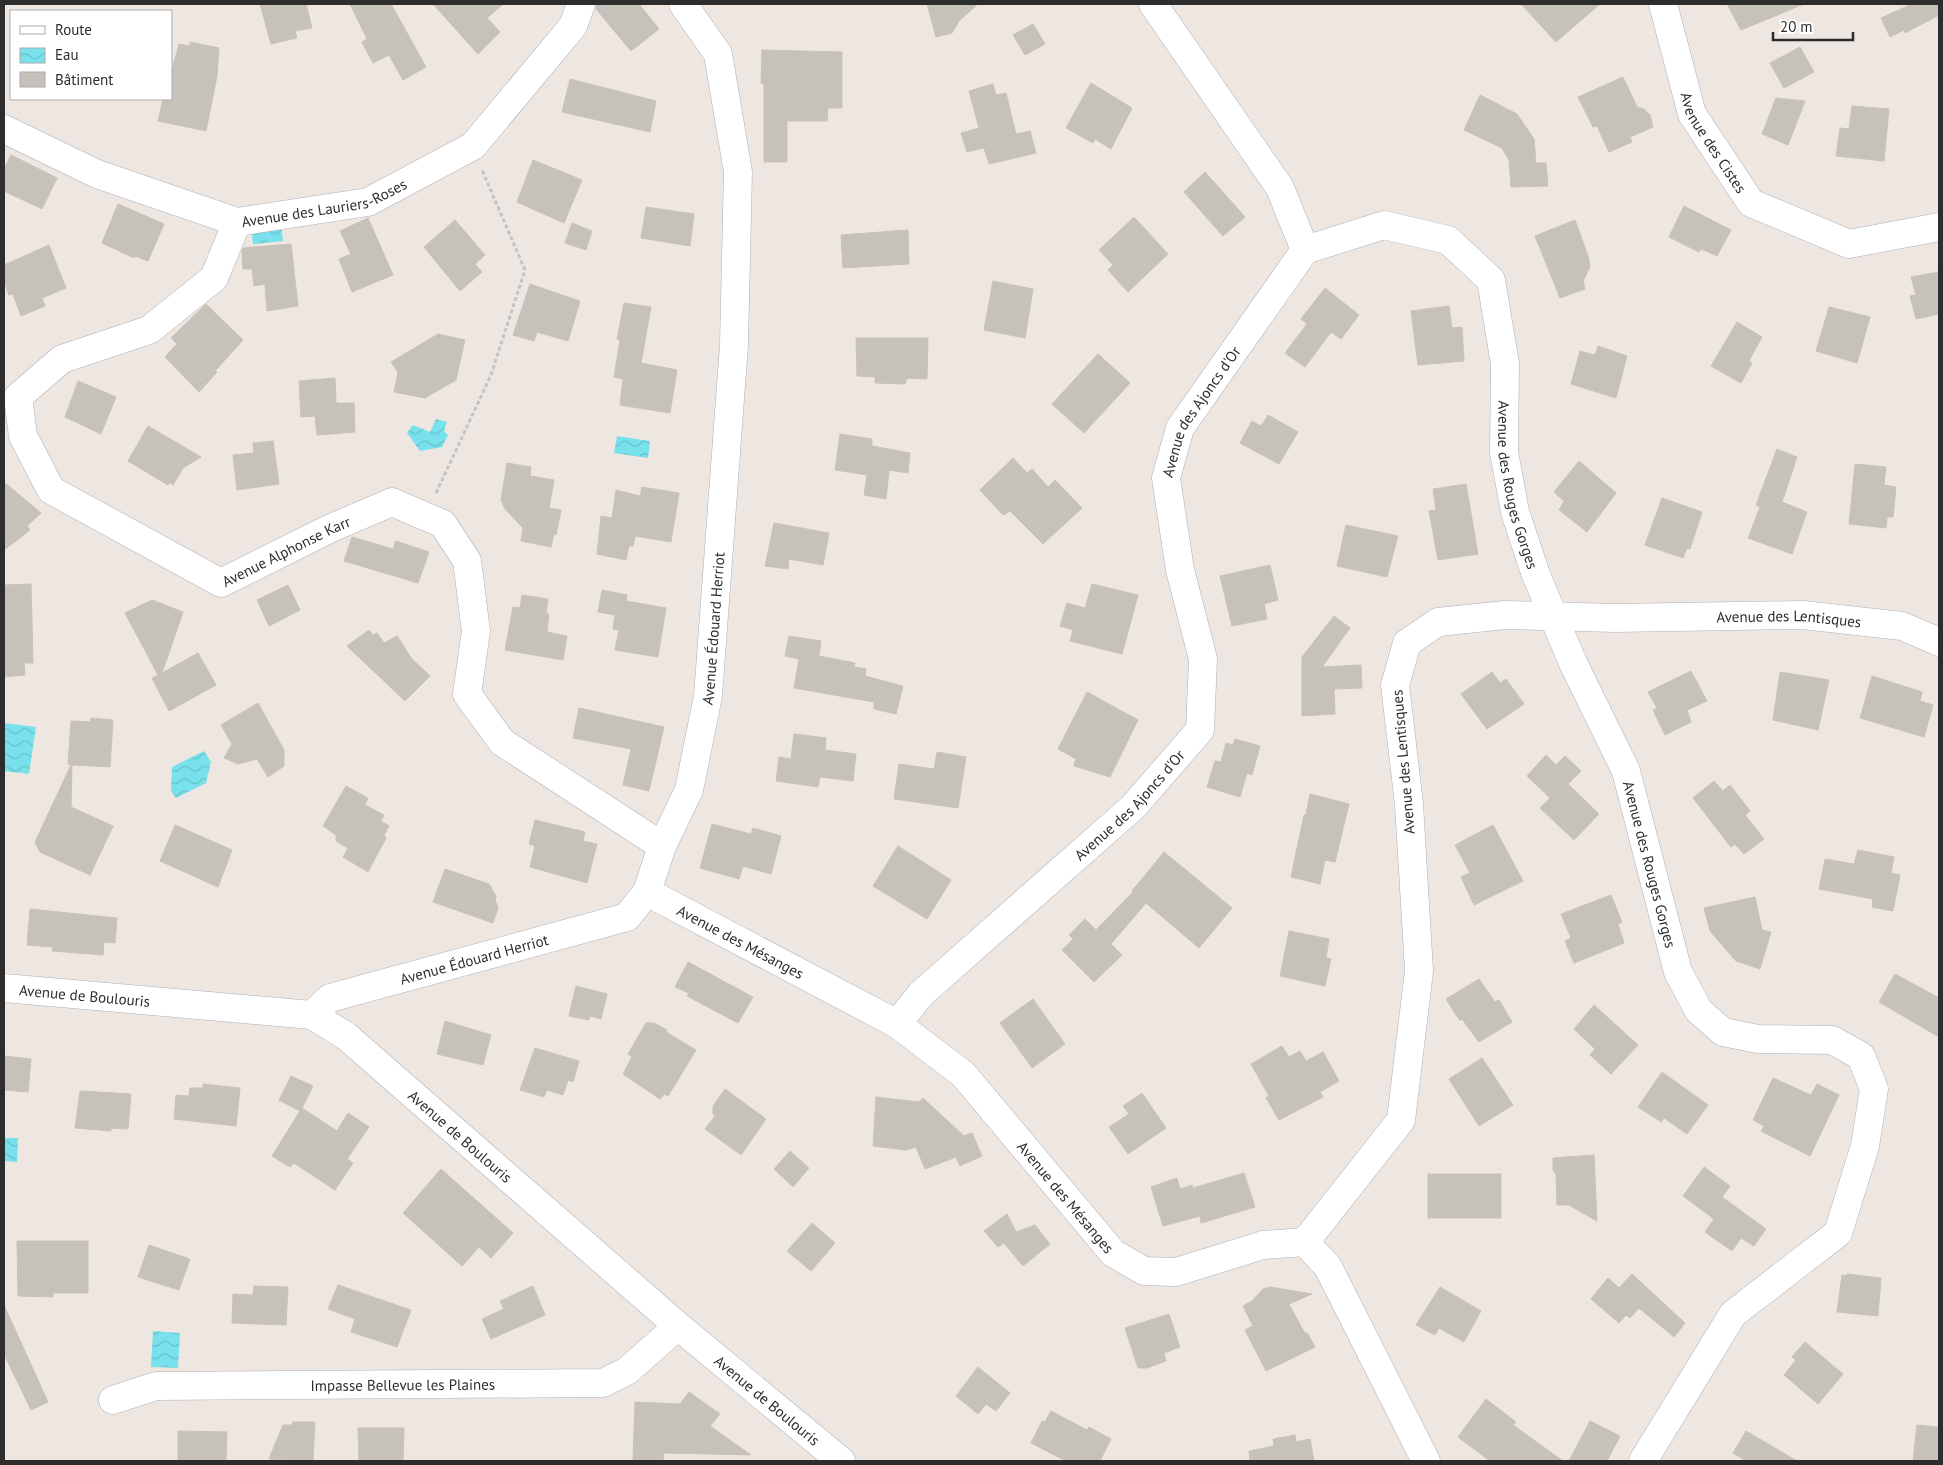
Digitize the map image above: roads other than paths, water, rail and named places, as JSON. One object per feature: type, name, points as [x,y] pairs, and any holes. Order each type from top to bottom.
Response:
[{"type":"street","name":"Avenue des Lauriers-Roses","points":[[4,129],[97,174],[237,222],[368,202],[472,146],[572,26],[581,4]]},
{"type":"street","name":"Avenue Édouard Herriot","points":[[312,1015],[330,998],[628,917],[647,892],[662,846],[689,790],[708,696],[733,365],[738,172],[718,54],[683,4]]},
{"type":"street","points":[[1152,4],[1280,188],[1305,250]]},
{"type":"street","name":"Avenue des Cistes","points":[[1663,4],[1692,114],[1751,203],[1849,244],[1939,227]]},
{"type":"street","name":"Avenue Alphonse Karr","points":[[237,222],[214,278],[149,330],[62,359],[18,397],[22,436],[51,490],[221,583],[328,529],[392,502],[443,524],[467,561],[476,631],[468,694],[502,742],[662,846]]},
{"type":"street","name":"Avenue des Rouges Gorges","points":[[1305,250],[1384,225],[1448,240],[1491,280],[1505,364],[1504,452],[1515,512],[1536,575],[1573,663],[1626,771],[1678,972],[1699,1011],[1722,1032],[1758,1039],[1832,1040],[1861,1056],[1874,1089],[1865,1146],[1838,1233],[1733,1314],[1642,1461]]},
{"type":"street","name":"Avenue des Ajoncs d'Or","points":[[897,1024],[921,994],[1133,806],[1200,730],[1203,658],[1180,570],[1166,478],[1180,428],[1305,250]]},
{"type":"street","name":"Avenue des Lentisques","points":[[1305,1242],[1401,1120],[1419,971],[1408,804],[1395,685],[1407,643],[1438,622],[1505,615],[1615,618],[1803,615],[1902,626],[1939,642]]},
{"type":"street","name":"Avenue des Mésanges","points":[[647,892],[897,1024],[963,1074],[1113,1252],[1144,1271],[1176,1272],[1262,1245],[1305,1242]]},
{"type":"street","name":"Avenue de Boulouris","points":[[4,988],[312,1015],[346,1036],[678,1326],[841,1461]]},
{"type":"street","points":[[1305,1242],[1328,1267],[1426,1461]]},
{"type":"street","name":"Impasse Bellevue les Plaines","points":[[113,1400],[156,1386],[603,1382],[627,1371],[678,1326]]},
{"type":"water","points":[[281,223],[283,241],[253,244],[251,226]]},
{"type":"water","points":[[436,419],[447,422],[444,431],[448,435],[442,447],[420,451],[407,433],[413,425],[430,432]]},
{"type":"water","points":[[617,436],[650,441],[648,458],[614,453]]},
{"type":"water","points":[[4,723],[36,727],[29,774],[4,771]]},
{"type":"water","points":[[204,751],[211,762],[206,783],[176,798],[171,791],[172,767]]},
{"type":"water","points":[[4,1138],[18,1138],[17,1162],[4,1161]]},
{"type":"water","points":[[153,1331],[180,1333],[178,1368],[151,1367]]}]
